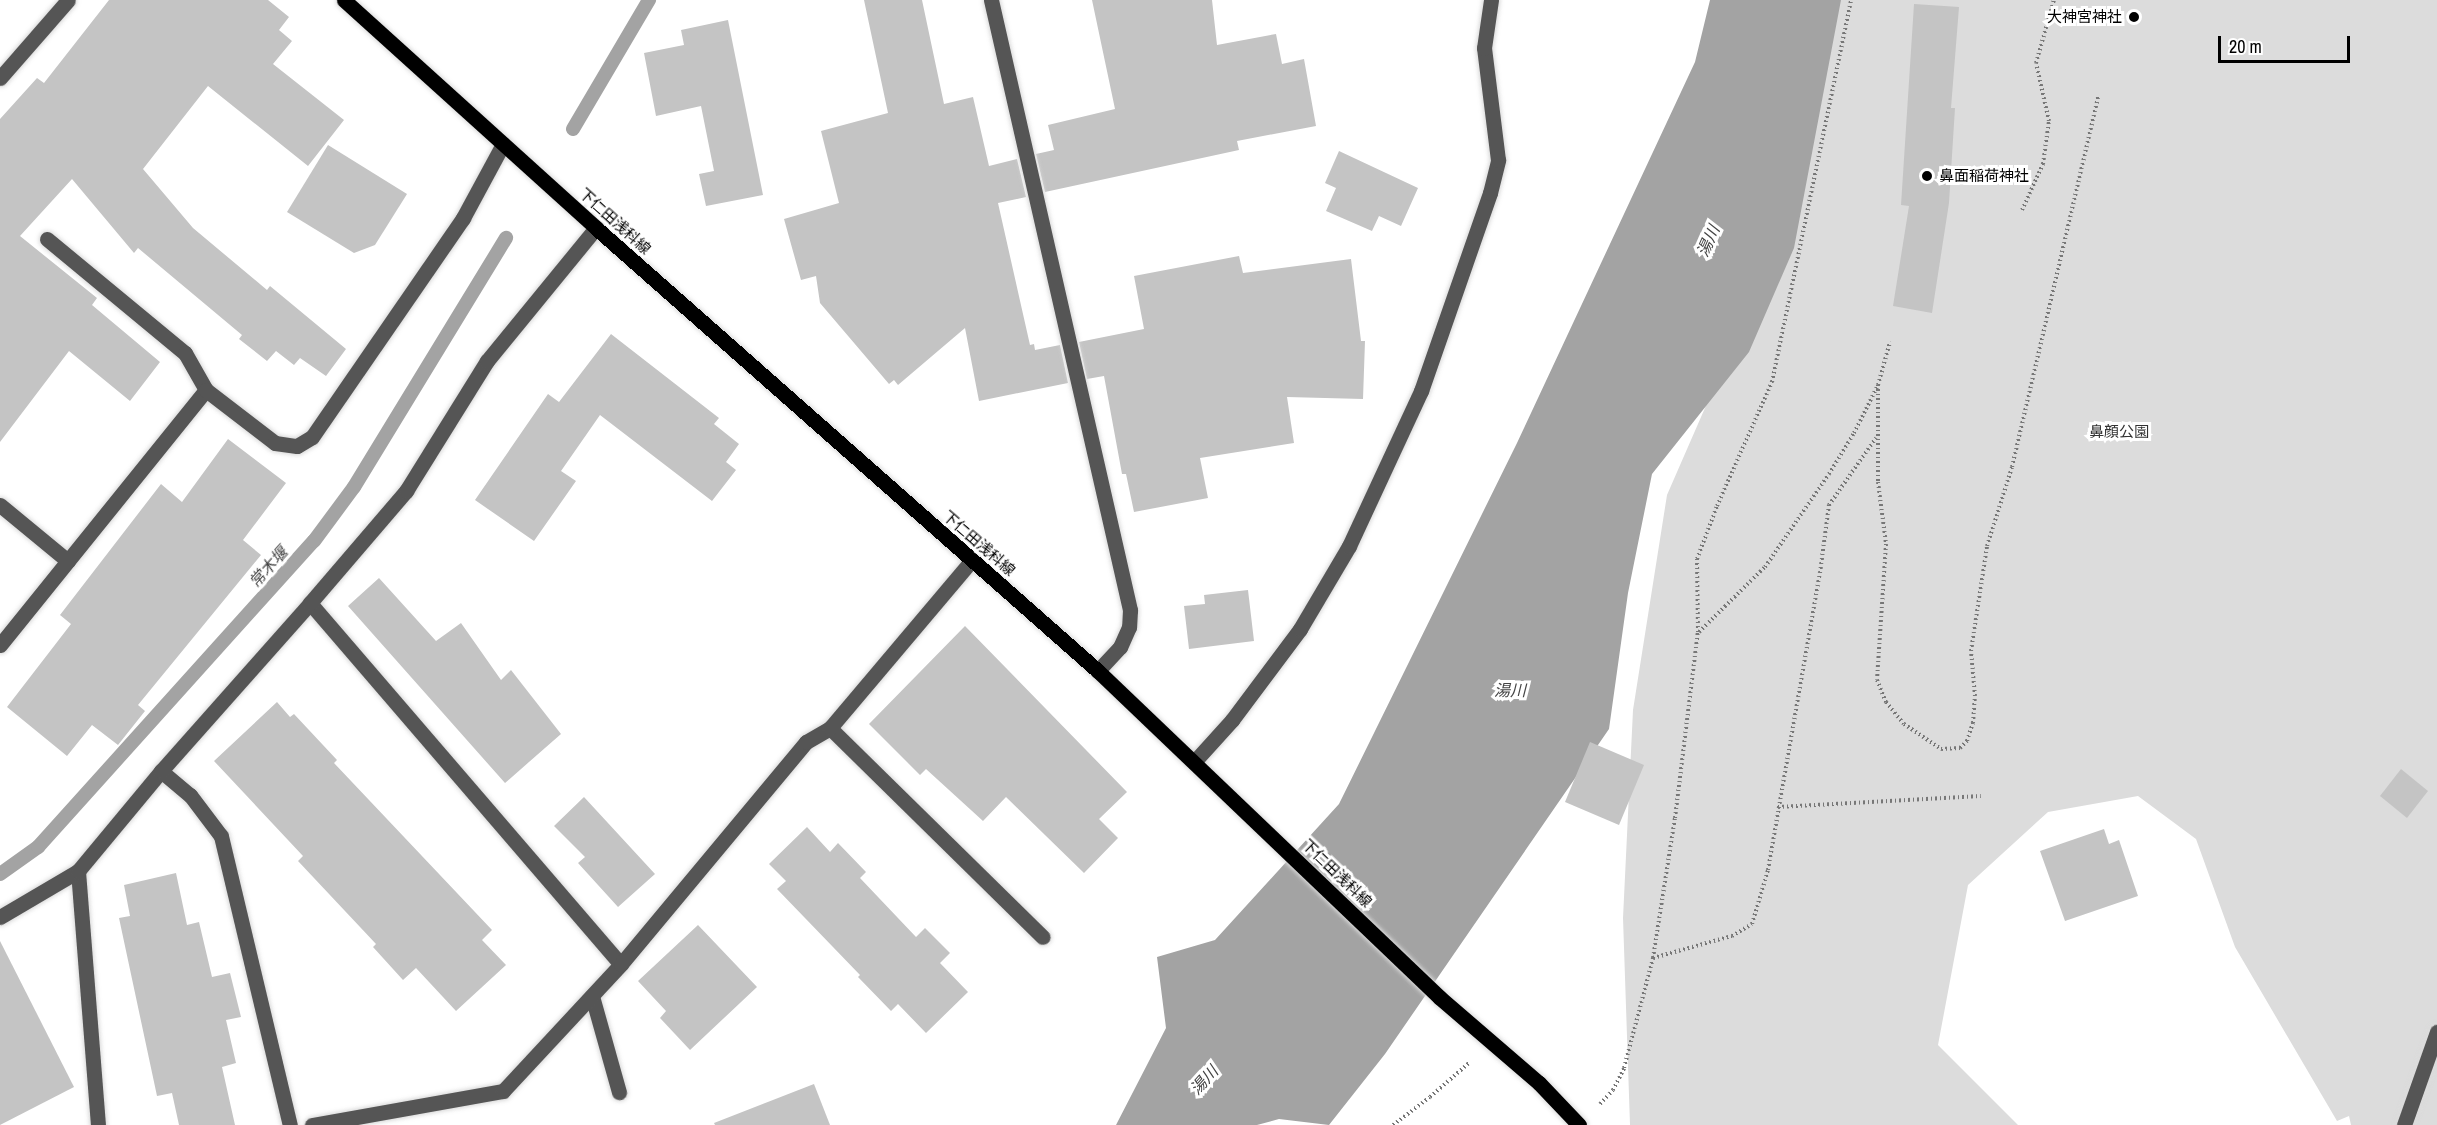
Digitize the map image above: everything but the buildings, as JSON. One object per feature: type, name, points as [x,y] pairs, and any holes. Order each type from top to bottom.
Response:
[{"type":"main road","name":"下仁田浅科線","points":[[344,0],[596,228],[1098,671],[1439,997],[1539,1083],[1578,1123]]},
{"type":"street","points":[[0,78],[68,0]]},
{"type":"street","points":[[991,0],[1130,610],[1129,627],[1120,647],[1098,671]]},
{"type":"street","points":[[1194,762],[1232,720],[1300,629],[1348,546],[1421,391],[1490,193],[1498,160],[1484,48],[1491,0]]},
{"type":"street","points":[[47,238],[185,353],[206,390],[275,443],[297,446],[312,437],[509,149]]},
{"type":"street","points":[[0,917],[78,871],[161,771],[310,603],[406,491],[486,361],[596,228]]},
{"type":"street","points":[[0,645],[206,390]]},
{"type":"street","points":[[0,505],[68,561]]},
{"type":"street","points":[[312,1125],[503,1091],[621,964],[806,742],[830,728],[971,561]]},
{"type":"street","points":[[310,603],[621,964]]},
{"type":"street","points":[[830,728],[1043,937]]},
{"type":"street","points":[[161,771],[190,795],[220,836],[290,1125]]},
{"type":"street","points":[[78,871],[99,1125]]},
{"type":"street","points":[[592,996],[619,1092]]},
{"type":"street","points":[[2404,1125],[2437,1032]]},
{"type":"path","points":[[1578,1123],[1612,1090],[1624,1068],[1653,958],[1676,819],[1698,632],[1697,559],[1717,506],[1772,382],[1851,0]]},
{"type":"path","points":[[2022,210],[2043,164],[2049,122],[2036,63],[2054,0]]},
{"type":"path","points":[[1878,384],[1876,438],[1878,482],[1886,544],[1877,680],[1886,702],[1904,724],[1941,749],[1960,748],[1967,741],[1973,723],[1975,696],[1971,651],[1987,546],[2012,467],[2098,97]]},
{"type":"path","points":[[1698,632],[1766,567],[1854,434],[1878,384],[1890,342]]},
{"type":"path","points":[[1653,958],[1732,936],[1752,924],[1768,870],[1820,573],[1829,505],[1876,438]]},
{"type":"path","points":[[1778,807],[1981,796]]},
{"type":"path","points":[[1393,1125],[1430,1098],[1492,1042]]},
{"type":"green space","name":"鼻顔公園","points":[[1826,0],[2437,0],[2437,1125],[2351,1125],[2349,1116],[2337,1121],[2235,947],[2196,839],[2138,796],[2048,812],[1968,885],[1938,1045],[2018,1125],[1630,1125],[1623,918],[1633,710],[1667,495],[1780,236]]},
{"type":"water","name":"湯川","points":[[1710,0],[1841,0],[1794,248],[1749,352],[1652,474],[1628,593],[1609,729],[1385,1054],[1329,1125],[1279,1119],[1257,1125],[1116,1125],[1166,1028],[1157,957],[1215,940],[1339,804],[1517,443],[1695,62]]},
{"type":"waterway","points":[[573,129],[649,0]]},
{"type":"waterway","name":"常木堰","points":[[0,874],[38,847],[314,541],[354,487],[506,238]]},
{"type":"place","name":"大神宮神社","points":[[2134,17]]},
{"type":"place","name":"鼻面稲荷神社","points":[[1927,176]]}]
